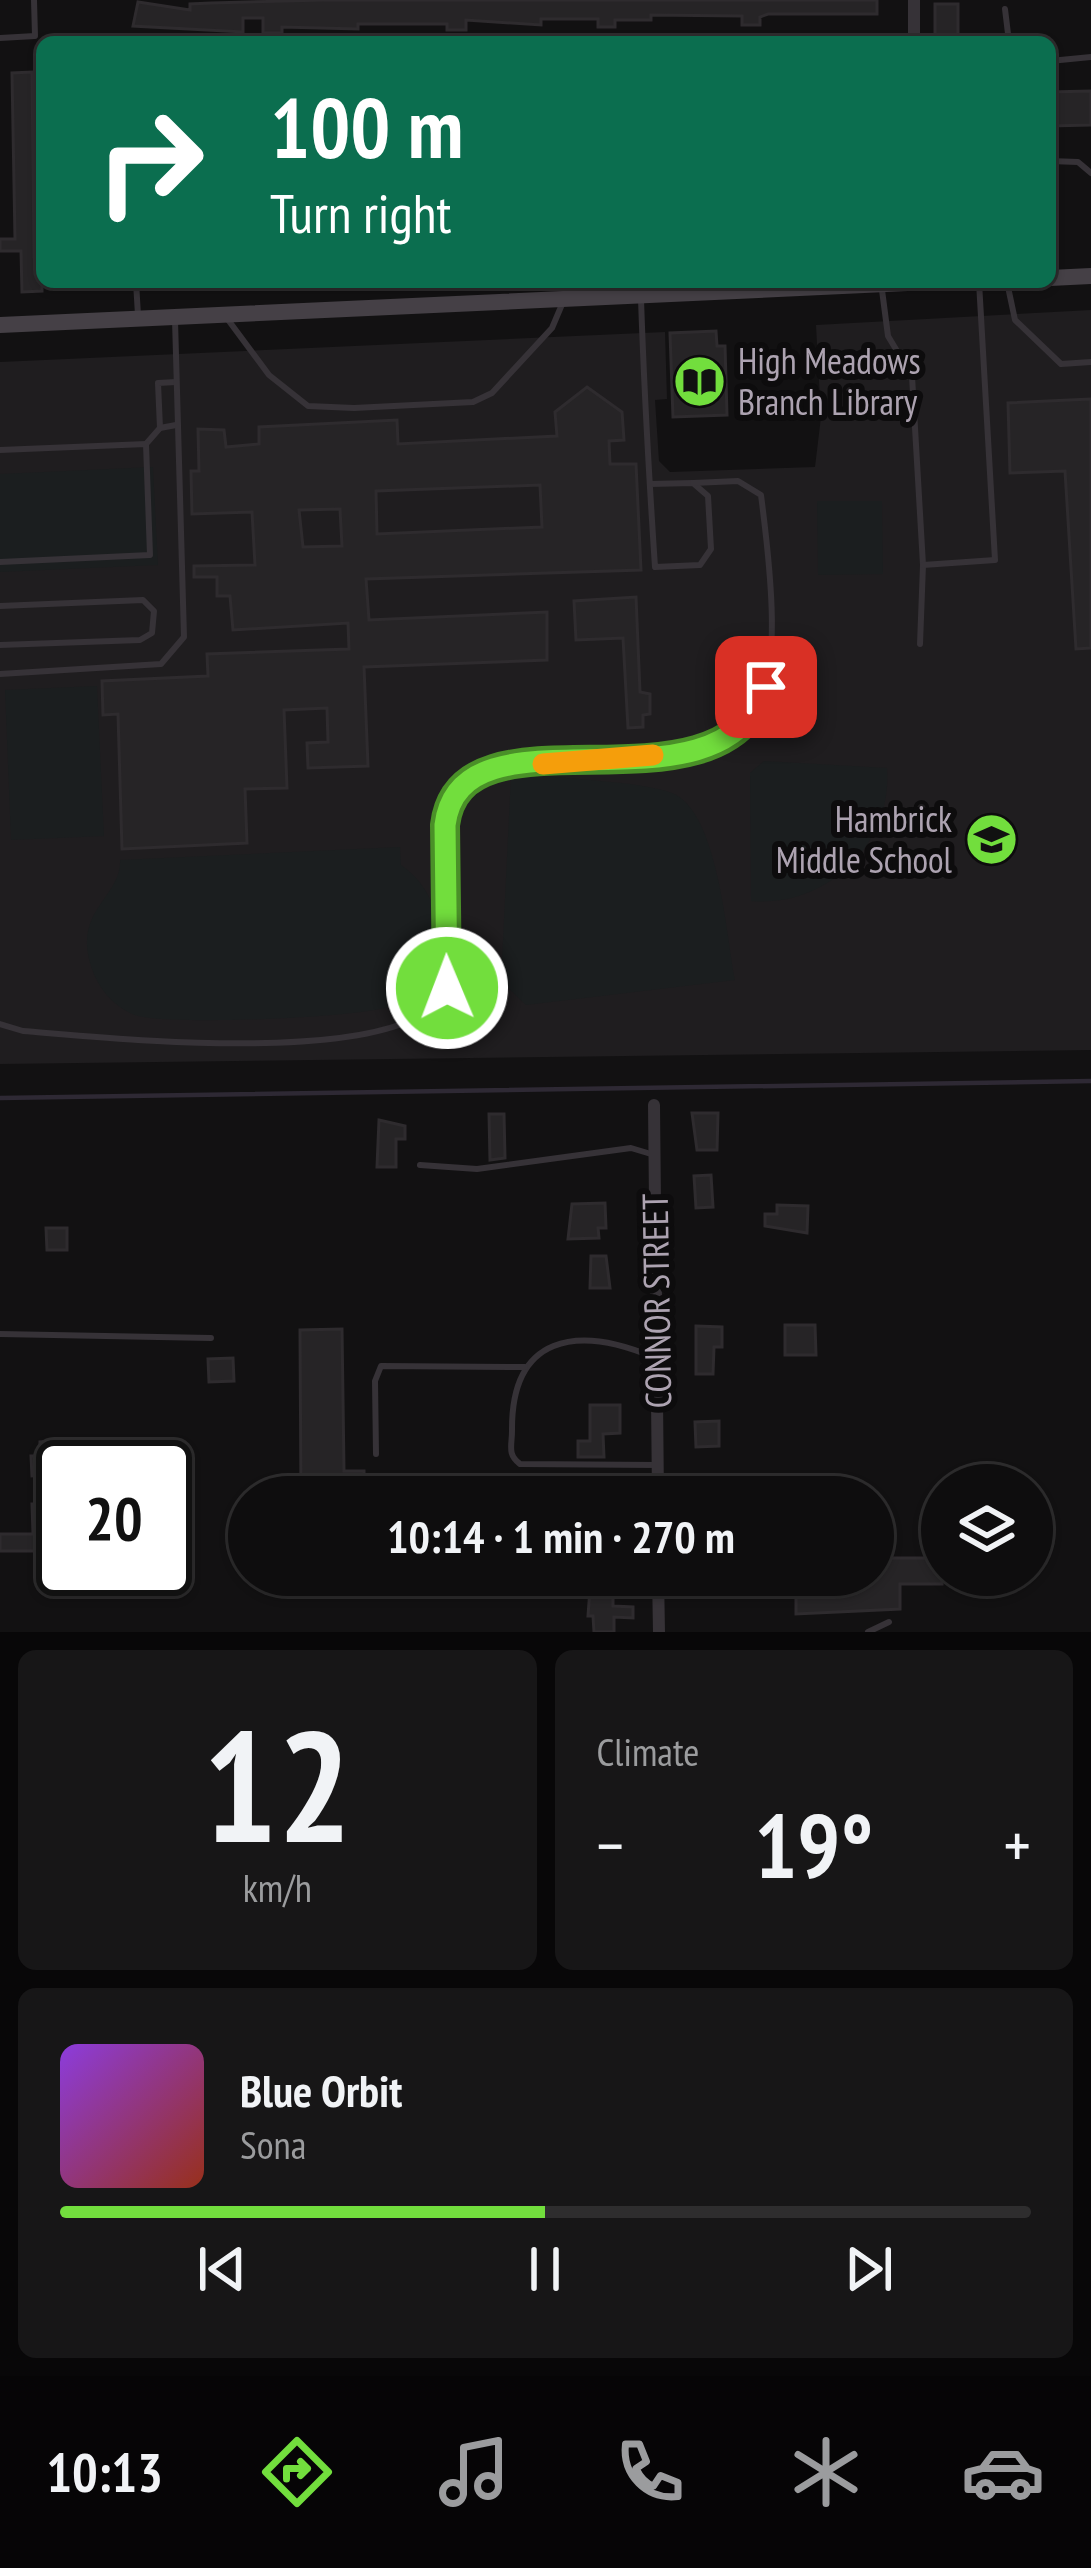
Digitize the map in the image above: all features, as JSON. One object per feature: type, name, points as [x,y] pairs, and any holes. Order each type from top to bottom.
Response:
[{"type":"main road","points":[[1056,278],[1091,276]]},
{"type":"main road","points":[[0,325],[569,293],[641,295],[782,288]]},
{"type":"street","points":[[914,0],[914,36]]},
{"type":"street","name":"CONNOR STREET","points":[[654,1105],[657,1476]]},
{"type":"street","points":[[658,1596],[659,1632]]},
{"type":"lane","points":[[0,38],[35,37],[34,0]]},
{"type":"lane","points":[[1005,9],[1008,36]]},
{"type":"lane","points":[[1056,60],[1091,57]]},
{"type":"lane","points":[[1056,161],[1078,162],[1091,173]]},
{"type":"lane","points":[[136,288],[139,318]]},
{"type":"lane","points":[[883,288],[888,336],[912,376],[923,565],[920,644]]},
{"type":"lane","points":[[923,565],[994,560],[980,288]]},
{"type":"lane","points":[[1007,288],[1015,320],[1060,364],[1091,362]]},
{"type":"lane","points":[[224,314],[269,375],[308,406],[473,401],[492,393],[552,328],[569,293]]},
{"type":"lane","points":[[641,295],[655,567],[700,565],[711,549],[708,496],[693,484]]},
{"type":"lane","points":[[0,674],[161,664],[184,638],[175,316]]},
{"type":"lane","points":[[160,428],[158,383],[176,382]]},
{"type":"lane","points":[[0,562],[150,554],[146,444],[160,428],[177,425]]},
{"type":"lane","points":[[0,450],[146,444]]},
{"type":"lane","points":[[0,1024],[23,1031],[255,1043],[388,1031],[442,1002],[447,988],[445,825],[447,806],[461,782],[492,767],[688,753],[733,739],[760,704],[771,666],[761,496],[738,481],[650,484]]},
{"type":"lane","points":[[0,606],[142,600],[154,611],[152,633],[140,640],[0,645]]},
{"type":"lane","points":[[420,1166],[509,1166],[631,1148],[655,1156]]},
{"type":"lane","points":[[0,1334],[211,1338]]},
{"type":"lane","points":[[376,1454],[375,1381],[381,1366],[524,1366],[546,1350],[582,1337],[610,1340],[656,1359]]},
{"type":"lane","points":[[524,1366],[510,1414],[514,1461],[657,1465]]},
{"type":"lane","points":[[868,1632],[889,1622]]},
{"type":"shaded area","points":[[1091,310],[1091,1050],[0,1064],[0,362],[665,332],[667,399],[655,400],[659,461],[670,472],[815,467],[821,417],[816,325]]},
{"type":"shaded area","points":[[153,467],[158,565],[0,572],[0,474]]},
{"type":"shaded area","points":[[817,501],[882,501],[883,574],[818,575]]},
{"type":"shaded area","points":[[97,686],[104,836],[11,840],[5,690]]},
{"type":"shaded area","points":[[764,761],[887,768],[886,796],[879,822],[850,866],[805,894],[751,901],[750,773]]},
{"type":"shaded area","points":[[511,775],[641,786],[672,793],[688,804],[710,848],[735,980],[526,1005],[501,981]]},
{"type":"shaded area","points":[[400,847],[401,865],[430,898],[438,939],[426,978],[391,1006],[305,1017],[153,1018],[120,1007],[95,976],[88,933],[119,873],[120,860]]},
{"type":"building","points":[[877,0],[877,14],[768,14],[760,17],[760,25],[742,25],[742,16],[651,15],[651,20],[615,20],[615,27],[598,27],[598,19],[541,19],[541,25],[466,20],[466,30],[447,30],[447,24],[358,24],[358,29],[282,27],[282,33],[263,33],[263,18],[243,18],[243,32],[133,26],[138,2],[190,10],[190,4]]},
{"type":"building","points":[[935,4],[958,4],[958,36],[935,36]]},
{"type":"building","points":[[32,72],[34,257],[36,288],[42,291],[22,292],[21,251],[0,251],[0,239],[15,239],[12,73]]},
{"type":"building","points":[[1091,91],[1091,125],[1056,126],[1056,92]]},
{"type":"building","name":"High Meadows Branch Library","points":[[716,331],[717,346],[725,346],[727,415],[673,417],[670,333]]},
{"type":"building","points":[[587,387],[622,412],[624,440],[609,441],[610,464],[636,464],[641,570],[366,579],[369,620],[547,612],[547,660],[364,667],[368,766],[308,768],[307,743],[328,742],[327,708],[284,710],[287,788],[245,789],[247,843],[122,849],[118,714],[103,715],[102,681],[208,676],[207,654],[349,649],[348,623],[233,630],[230,596],[217,596],[217,577],[194,577],[194,566],[255,565],[252,512],[192,514],[191,471],[199,471],[198,429],[224,430],[226,447],[259,444],[259,427],[397,420],[398,444],[557,436],[555,412]],"holes":[[[540,485],[542,527],[377,534],[376,491]],[[340,509],[342,546],[303,547],[299,510]]]},
{"type":"building","points":[[1091,399],[1091,648],[1076,649],[1065,471],[1010,473],[1008,403]]},
{"type":"building","points":[[636,597],[640,692],[650,694],[650,714],[643,715],[643,727],[628,728],[623,638],[576,640],[574,601]]},
{"type":"building","points":[[692,1113],[718,1113],[717,1150],[697,1150]]},
{"type":"building","points":[[489,1114],[504,1114],[505,1158],[490,1160]]},
{"type":"building","points":[[379,1120],[405,1126],[405,1139],[396,1139],[396,1167],[377,1167]]},
{"type":"building","points":[[711,1175],[713,1207],[696,1208],[694,1176]]},
{"type":"building","points":[[605,1203],[606,1228],[598,1228],[599,1238],[568,1239],[572,1204]]},
{"type":"building","points":[[777,1205],[808,1206],[807,1233],[765,1226],[765,1214],[777,1214]]},
{"type":"building","points":[[46,1228],[67,1228],[67,1250],[47,1250]]},
{"type":"building","points":[[591,1256],[606,1256],[610,1288],[590,1288]]},
{"type":"building","points":[[785,1325],[815,1325],[816,1355],[785,1355]]},
{"type":"building","points":[[696,1326],[722,1327],[722,1347],[714,1347],[713,1374],[696,1374]]},
{"type":"building","points":[[342,1329],[344,1471],[364,1471],[364,1476],[301,1476],[300,1330]]},
{"type":"building","points":[[233,1358],[234,1381],[209,1382],[208,1359]]},
{"type":"building","points":[[590,1405],[620,1405],[620,1433],[603,1434],[604,1457],[578,1457],[578,1441],[590,1441]]},
{"type":"building","points":[[719,1421],[719,1446],[696,1447],[695,1422]]},
{"type":"building","points":[[32,1504],[36,1504],[36,1551],[0,1551],[0,1534],[33,1534]]},
{"type":"building","points":[[894,1558],[921,1558],[921,1584],[900,1584],[900,1609],[796,1614],[796,1596],[894,1596]]},
{"type":"building","points":[[589,1596],[613,1596],[613,1606],[633,1607],[633,1618],[614,1617],[614,1632],[594,1632],[593,1616],[588,1616]]},
{"type":"waterway","points":[[0,1098],[1091,1081]]},
{"type":"slow traffic","points":[[543,764],[653,755]]},
{"type":"place","name":"High Meadows Branch Library","points":[[699,381]]},
{"type":"place","name":"Hambrick Middle School","points":[[991,839]]},
{"type":"route","points":[[447,988],[445,825],[447,806],[461,782],[492,767],[688,753],[733,739],[751,721],[766,687]]}]
